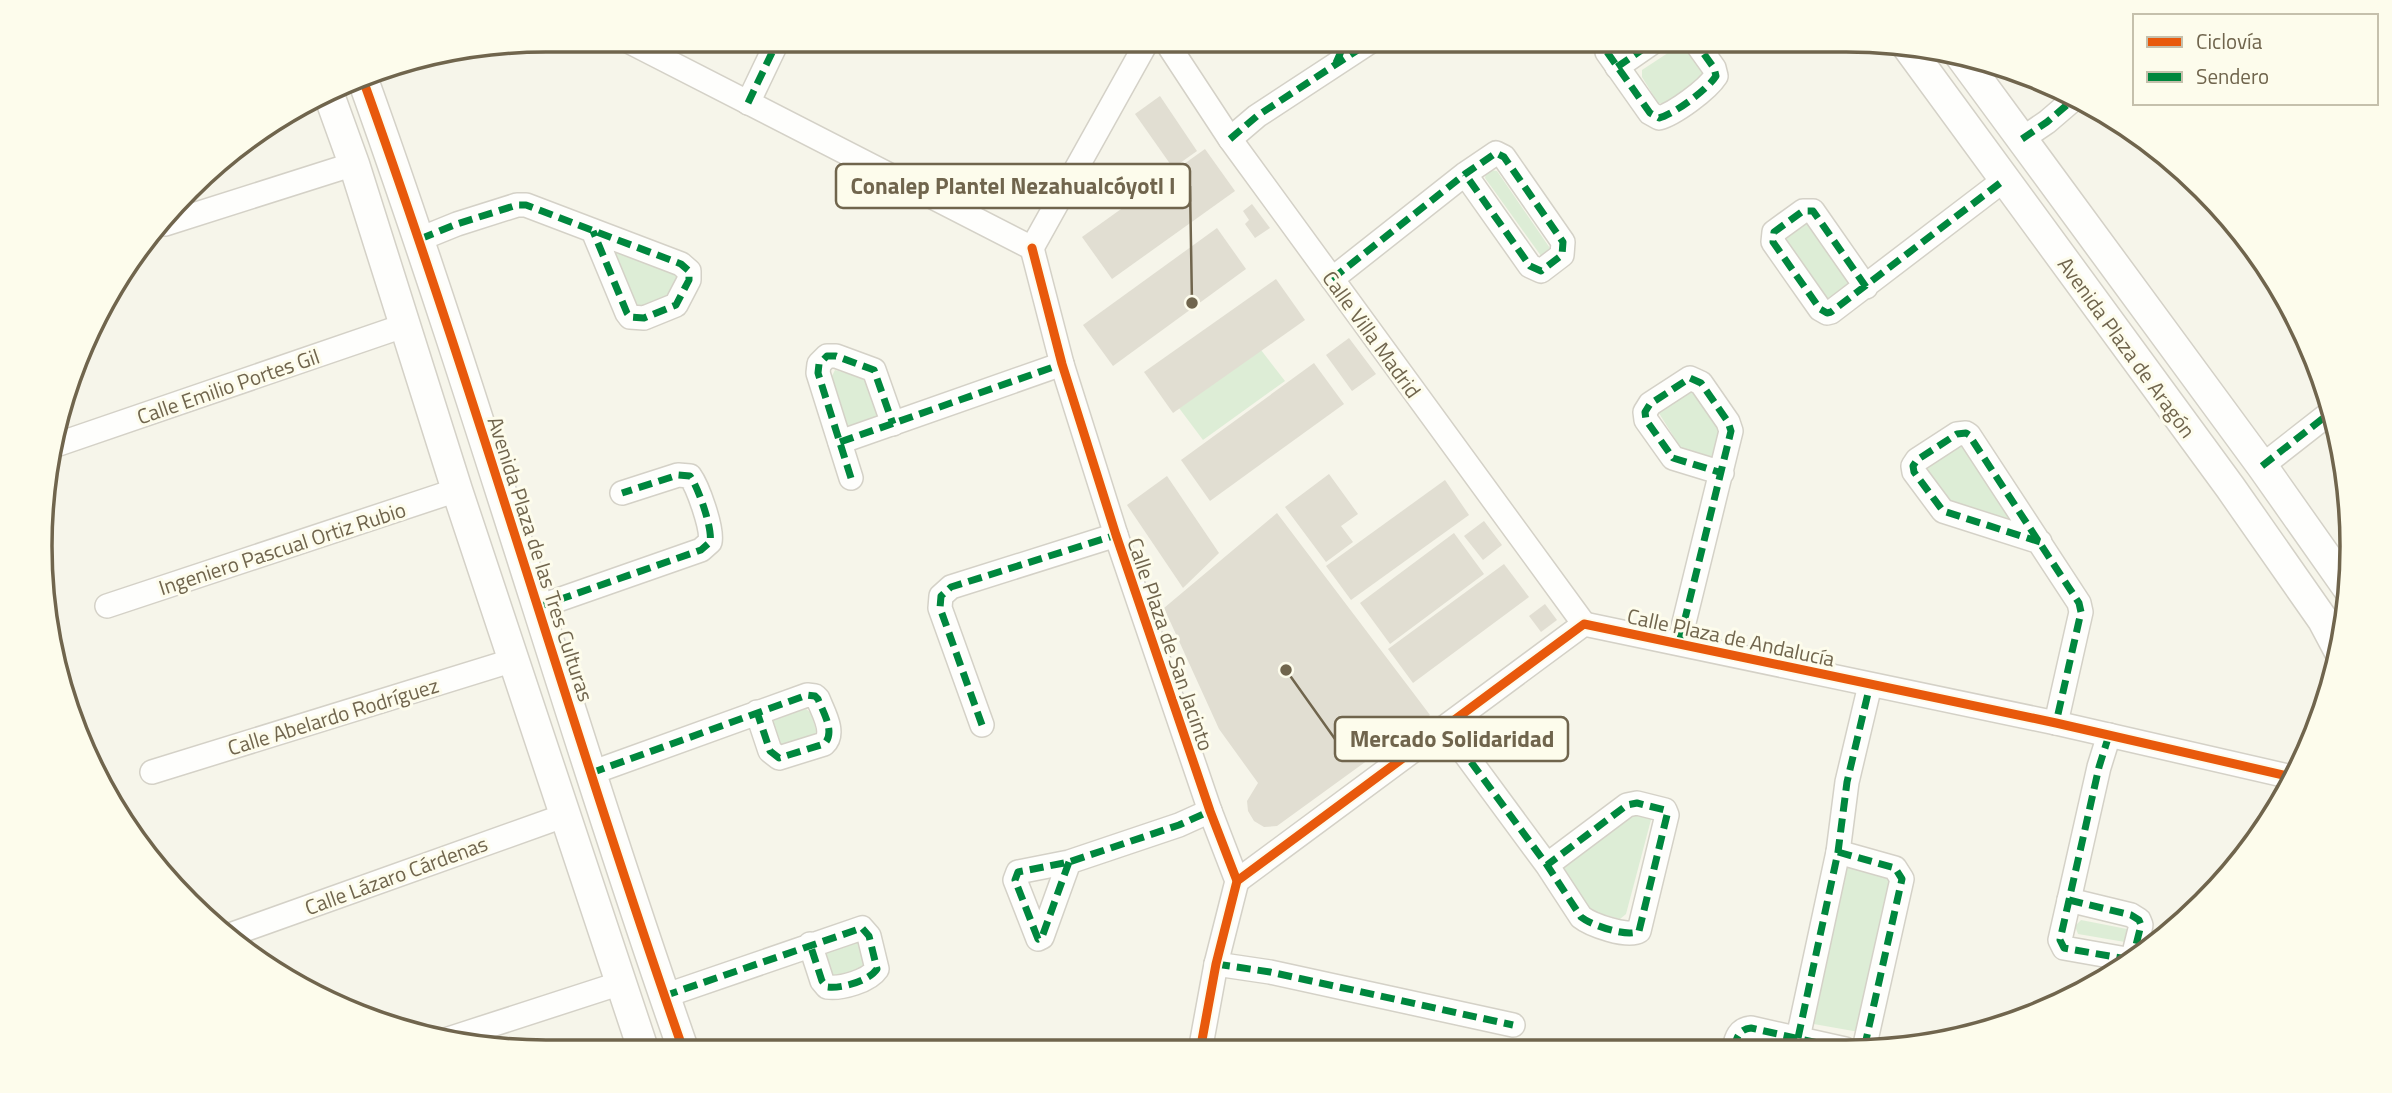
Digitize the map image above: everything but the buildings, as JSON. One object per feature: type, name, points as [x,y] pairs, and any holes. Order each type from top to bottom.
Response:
[{"type":"street","points":[[649,52],[1032,248],[1141,52]]},
{"type":"street","points":[[748,103],[772,52]]},
{"type":"street","name":"Calle Villa Madrid","points":[[1173,52],[1230,139],[1584,624]]},
{"type":"street","points":[[1336,63],[1341,52]]},
{"type":"street","points":[[1230,139],[1257,116],[1354,52]]},
{"type":"street","points":[[1630,52],[1612,60],[1650,113],[1659,118],[1710,85],[1716,76],[1703,52]]},
{"type":"street","name":"Avenida Plaza de Aragón","points":[[1916,58],[2230,488],[2331,635]]},
{"type":"street","name":"Avenida Plaza de Aragón","points":[[1970,68],[2338,574]]},
{"type":"street","name":"Avenida Plaza de las Tres Culturas","points":[[366,87],[420,239],[680,1040]]},
{"type":"street","points":[[331,101],[640,1040]]},
{"type":"street","points":[[2022,139],[2067,105]]},
{"type":"street","points":[[1332,279],[1465,174],[1493,154],[1502,154],[1563,242],[1562,255],[1541,271],[1530,266],[1465,174]]},
{"type":"street","points":[[174,222],[354,164]]},
{"type":"street","points":[[1866,287],[1816,214],[1810,210],[1802,211],[1776,228],[1772,236],[1773,242],[1823,312],[1830,312],[1866,287],[2004,180]]},
{"type":"street","points":[[420,239],[457,224],[522,204],[593,231]]},
{"type":"street","name":"Calle Plaza de San Jacinto","points":[[1032,248],[1062,364],[1116,535],[1210,811],[1237,881]]},
{"type":"street","name":"Calle Emilio Portes Gil","points":[[64,442],[405,325]]},
{"type":"street","points":[[851,478],[818,373],[819,364],[827,356],[836,356],[874,370],[893,424]]},
{"type":"street","points":[[840,442],[1062,364]]},
{"type":"street","points":[[2262,466],[2323,418]]},
{"type":"street","points":[[2040,542],[1943,511],[1914,472],[1913,466],[1917,460],[1957,433],[1966,433],[2040,542],[2081,607],[2056,723]]},
{"type":"street","points":[[1679,643],[1722,473]]},
{"type":"street","points":[[538,607],[701,550],[710,542],[711,531],[696,485],[690,476],[678,475],[621,493]]},
{"type":"street","name":"Ingeniero Pascual Ortiz Rubio","points":[[107,606],[457,490]]},
{"type":"street","points":[[982,725],[940,608],[941,596],[951,587],[1116,535]]},
{"type":"street","points":[[1202,1040],[1216,964],[1237,881],[1584,624]]},
{"type":"street","name":"Calle Plaza de Andalucía","points":[[1584,624],[2056,723],[2283,775]]},
{"type":"street","name":"Calle Abelardo Rodríguez","points":[[152,772],[514,660]]},
{"type":"street","points":[[1798,1038],[1838,852],[1847,782],[1870,685]]},
{"type":"street","points":[[591,773],[757,712]]},
{"type":"street","points":[[1446,728],[1584,920],[1633,935],[1641,928],[1667,815],[1665,810],[1637,803],[1627,805],[1547,865]]},
{"type":"street","points":[[2109,735],[2099,767],[2060,940],[2062,946],[2119,957]]},
{"type":"street","points":[[1069,862],[1179,825],[1210,811]]},
{"type":"street","name":"Calle Lázaro Cárdenas","points":[[238,932],[566,815]]},
{"type":"street","points":[[1838,852],[1895,868],[1902,880],[1866,1039]]},
{"type":"street","points":[[2069,900],[2131,915],[2139,920],[2141,925],[2136,946]]},
{"type":"street","points":[[664,996],[810,944]]},
{"type":"street","points":[[1216,964],[1270,972],[1513,1025]]},
{"type":"street","points":[[465,1033],[621,983]]},
{"type":"street","points":[[1737,1040],[1746,1028],[1806,1040]]},
{"type":"green space","points":[[1669,52],[1690,52],[1703,73],[1700,80],[1666,104],[1658,103],[1642,77],[1642,70]]},
{"type":"green space","points":[[1497,171],[1554,254],[1544,260],[1485,178],[1486,173]]},
{"type":"green space","points":[[1808,217],[1852,278],[1844,290],[1821,300],[1779,240]]},
{"type":"green space","points":[[620,250],[676,275],[678,282],[671,300],[634,308],[614,255]]},
{"type":"green space","points":[[1261,350],[1285,381],[1203,440],[1179,408]]},
{"type":"green space","points":[[835,370],[868,379],[879,418],[847,429],[831,378]]},
{"type":"green space","points":[[1690,387],[1720,430],[1714,460],[1682,450],[1657,410]]},
{"type":"green space","points":[[1960,441],[2016,515],[2011,524],[1950,506],[1925,475],[1924,464]]},
{"type":"green space","points":[[806,709],[811,713],[819,739],[784,757],[769,727],[772,720]]},
{"type":"green space","points":[[1629,811],[1652,816],[1626,914],[1620,919],[1591,911],[1559,868]]},
{"type":"green space","points":[[1840,866],[1890,877],[1859,1032],[1808,1023]]},
{"type":"green space","points":[[2081,920],[2127,929],[2130,936],[2125,942],[2078,934],[2075,926]]},
{"type":"green space","points":[[856,933],[867,969],[833,980],[827,975],[823,943]]},
{"type":"marked path","points":[[748,103],[772,52]]},
{"type":"marked path","points":[[1336,63],[1341,52]]},
{"type":"marked path","points":[[1230,139],[1257,116],[1355,52]]},
{"type":"marked path","points":[[1607,52],[1650,113],[1659,118],[1690,101],[1716,76],[1714,68],[1703,52]]},
{"type":"marked path","points":[[1617,67],[1639,52]]},
{"type":"marked path","points":[[2022,139],[2067,105]]},
{"type":"marked path","points":[[1332,279],[1465,174],[1496,153],[1504,157],[1563,242],[1562,255],[1541,271],[1530,266],[1465,174]]},
{"type":"marked path","points":[[1866,287],[1813,211],[1803,211],[1774,232],[1773,242],[1820,309],[1827,313],[1831,312],[2004,180]]},
{"type":"marked path","points":[[420,239],[457,224],[517,205],[526,205],[681,264],[689,271],[689,280],[676,305],[644,318],[630,317],[593,231]]},
{"type":"marked path","points":[[851,478],[818,373],[819,364],[827,356],[836,356],[874,370],[893,424]]},
{"type":"marked path","points":[[840,442],[1062,364]]},
{"type":"marked path","points":[[1679,643],[1731,431],[1728,422],[1701,383],[1690,378],[1650,404],[1645,412],[1646,420],[1673,458],[1722,473]]},
{"type":"marked path","points":[[2262,466],[2323,418]]},
{"type":"marked path","points":[[2040,542],[1943,511],[1914,472],[1913,466],[1917,460],[1957,434],[1969,435],[2079,603],[2081,612],[2056,723]]},
{"type":"marked path","points":[[538,607],[701,550],[710,542],[704,508],[690,476],[678,475],[622,493]]},
{"type":"marked path","points":[[982,725],[940,608],[941,596],[951,587],[1116,535]]},
{"type":"marked path","points":[[1798,1038],[1838,852],[1847,782],[1870,685]]},
{"type":"marked path","points":[[591,773],[807,695],[818,699],[829,734],[824,744],[779,758],[770,751],[757,712]]},
{"type":"marked path","points":[[1446,728],[1547,865],[1581,917],[1601,927],[1627,933],[1639,931],[1667,815],[1665,810],[1637,803],[1627,805],[1547,865]]},
{"type":"marked path","points":[[2109,735],[2099,767],[2060,940],[2064,948],[2119,958]]},
{"type":"marked path","points":[[1069,862],[1042,937],[1038,939],[1015,880],[1018,872],[1069,862],[1179,825],[1210,811]]},
{"type":"marked path","points":[[1838,852],[1895,868],[1902,879],[1866,1039]]},
{"type":"marked path","points":[[2069,900],[2131,915],[2139,920],[2141,925],[2136,945]]},
{"type":"marked path","points":[[664,996],[862,928],[869,936],[877,969],[868,977],[854,983],[827,987],[822,981],[810,944]]},
{"type":"marked path","points":[[1216,964],[1270,972],[1513,1025]]},
{"type":"marked path","points":[[1736,1040],[1744,1030],[1751,1028],[1805,1040]]},
{"type":"cycle path","points":[[366,87],[405,198],[602,809],[680,1040]]},
{"type":"cycle path","points":[[1032,248],[1062,364],[1116,535],[1210,811],[1237,881],[1216,964],[1202,1040]]},
{"type":"cycle path","points":[[1237,881],[1584,624],[2056,723],[2283,775]]},
{"type":"place","name":"Conalep Plantel Nezahualcóyotl I","points":[[1192,303]]},
{"type":"place","name":"Mercado Solidaridad","points":[[1286,670]]}]
